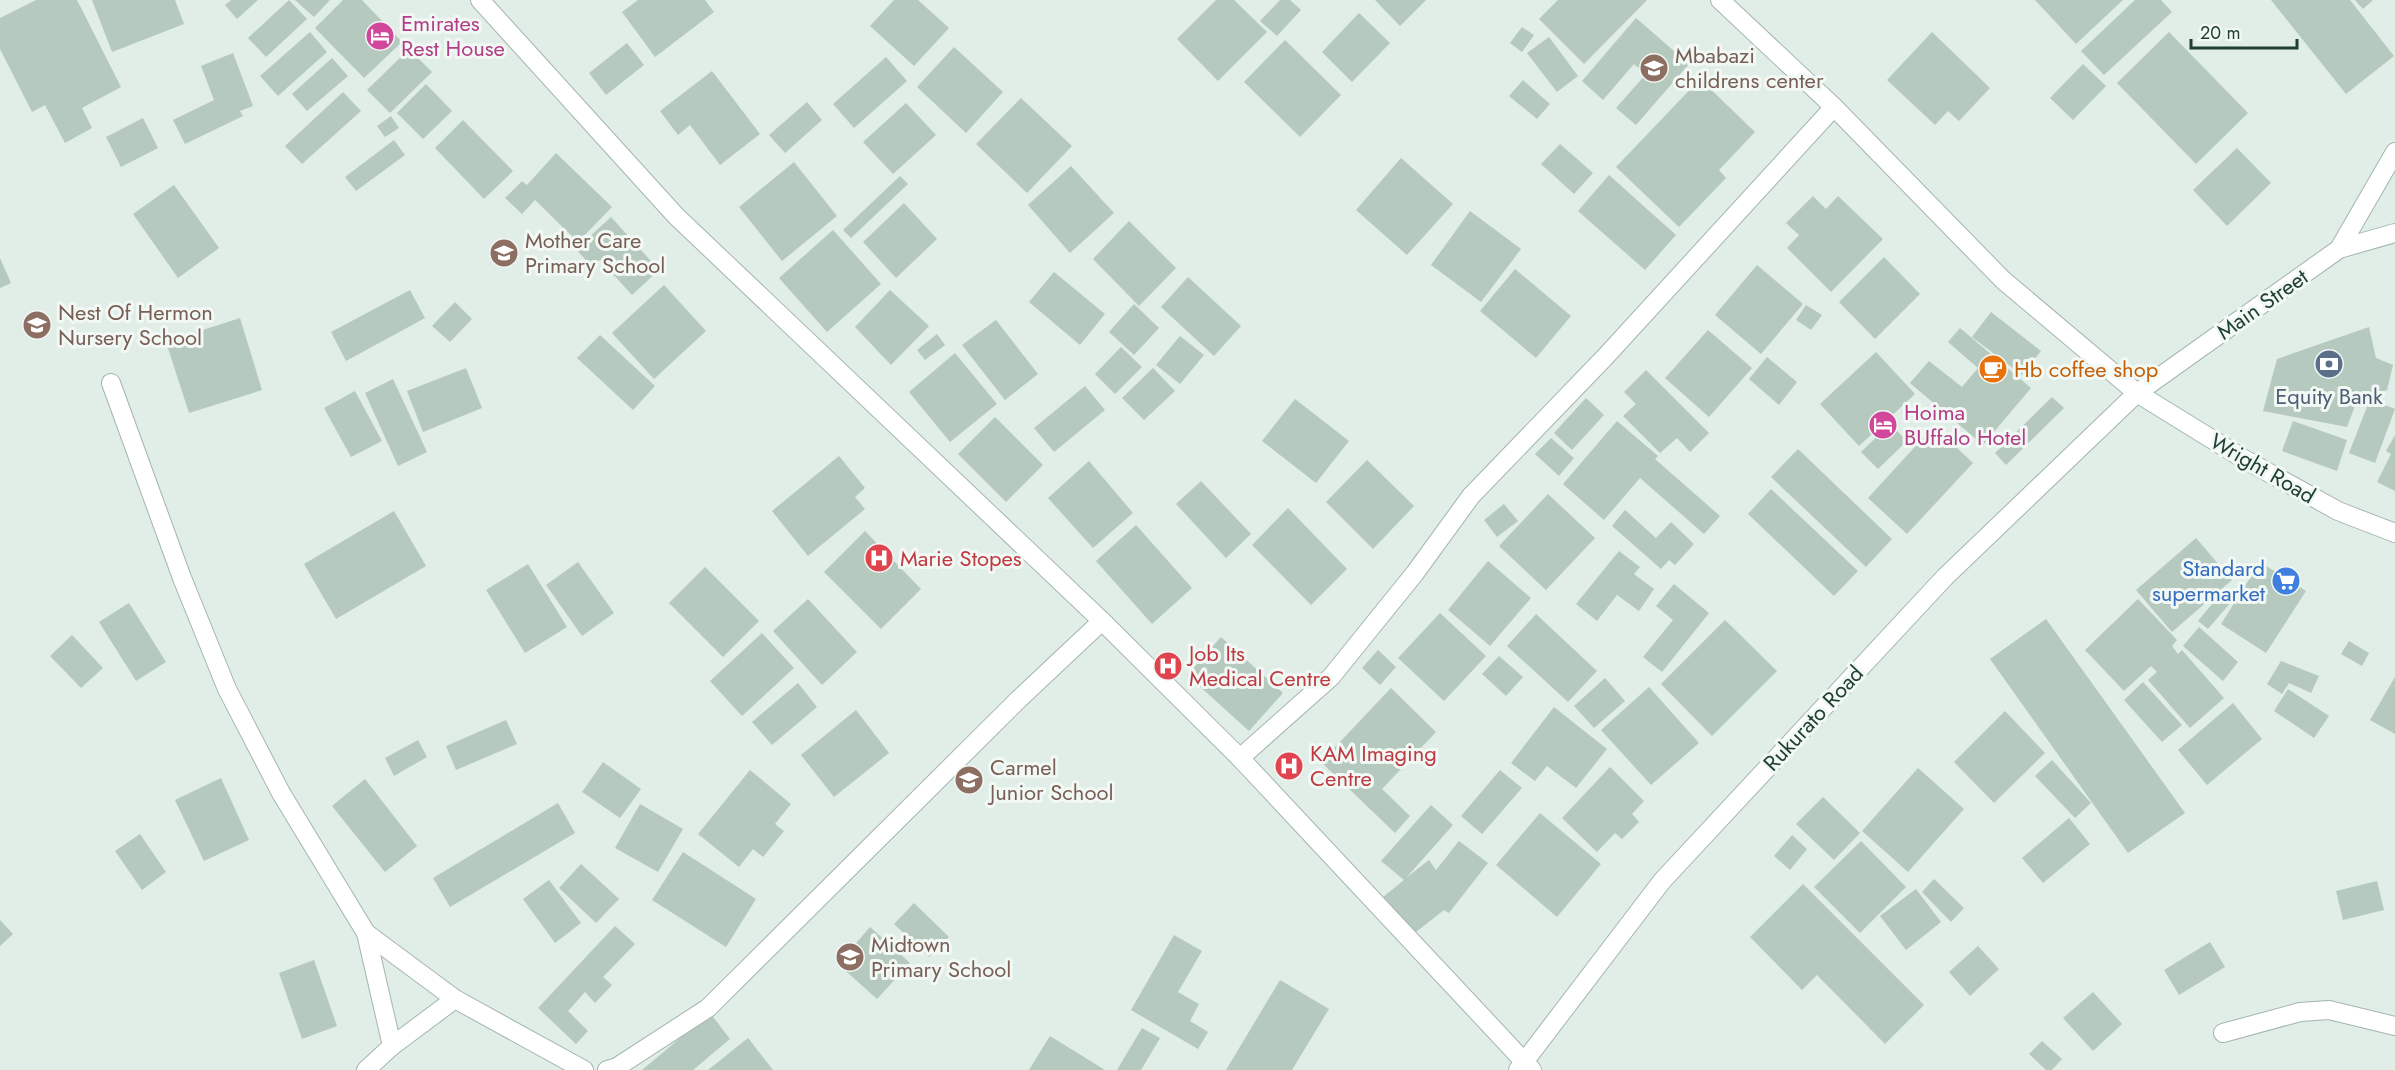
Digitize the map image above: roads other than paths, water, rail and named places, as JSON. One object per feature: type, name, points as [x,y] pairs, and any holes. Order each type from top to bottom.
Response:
[{"type":"street","points":[[480,0],[676,216],[1102,621],[1240,758],[1524,1067]]},
{"type":"street","name":"Wright Road","points":[[1720,0],[1834,107],[2003,280],[2137,393],[2244,459],[2327,505],[2395,533]]},
{"type":"street","points":[[1240,758],[1331,677],[1415,573],[1471,496],[1606,356],[1834,107]]},
{"type":"street","points":[[2339,249],[2395,152]]},
{"type":"street","name":"Main Street","points":[[2137,393],[2339,249],[2395,233]]},
{"type":"street","points":[[111,383],[227,689],[280,793],[366,933],[392,1046]]},
{"type":"street","name":"Rukurato Road","points":[[1524,1067],[1662,880],[1945,577],[2137,393]]},
{"type":"street","points":[[608,1070],[617,1067],[708,1008],[1019,699],[1102,621]]},
{"type":"street","points":[[366,933],[455,999],[584,1070]]},
{"type":"street","points":[[366,1070],[392,1046],[455,999]]},
{"type":"street","points":[[2223,1034],[2300,1011],[2329,1010],[2395,1026]]},
{"type":"place","name":"Emirates Rest House","points":[[380,36]]},
{"type":"place","name":"Mbabazi childrens center","points":[[1654,68]]},
{"type":"place","name":"Mother Care Primary School","points":[[504,253]]},
{"type":"place","name":"Nest Of Hermon Nursery School","points":[[37,325]]},
{"type":"place","name":"Equity Bank","points":[[2329,364]]},
{"type":"place","name":"Hb coffee shop","points":[[1993,369]]},
{"type":"place","name":"Hoima BUffalo Hotel","points":[[1883,425]]},
{"type":"place","name":"Marie Stopes","points":[[879,558]]},
{"type":"place","name":"Standard supermarket","points":[[2286,581]]},
{"type":"place","name":"Job Its Medical Centre","points":[[1168,666]]},
{"type":"place","name":"KAM Imaging Centre","points":[[1289,766]]},
{"type":"place","name":"Carmel Junior School","points":[[969,780]]},
{"type":"place","name":"Midtown Primary School","points":[[850,957]]}]
